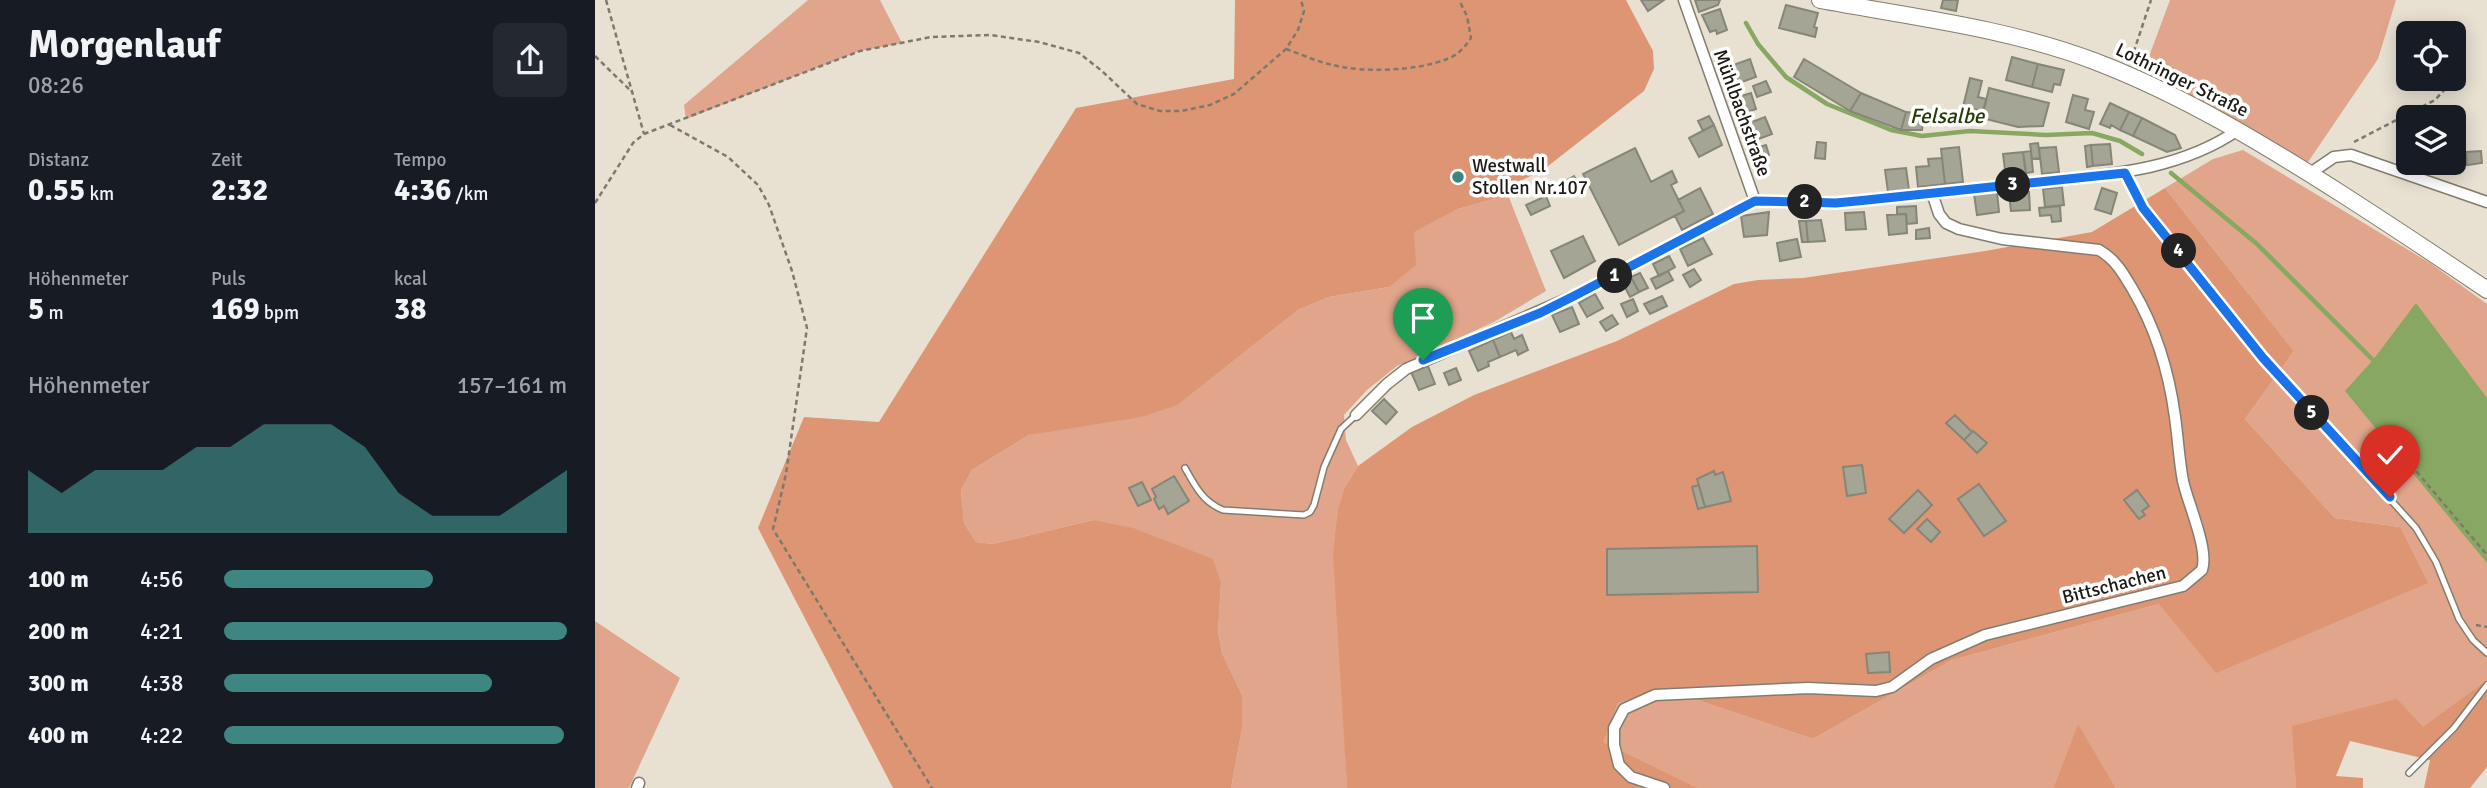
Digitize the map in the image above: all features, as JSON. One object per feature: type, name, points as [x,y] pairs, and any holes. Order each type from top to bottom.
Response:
[{"type":"main road","name":"Lothringer Straße","points":[[1820,0],[2016,38],[2083,57],[2126,74],[2238,130],[2487,290]]},
{"type":"street","name":"Mühlbachstraße","points":[[1356,415],[1406,369],[1576,295],[1755,201],[1683,0]]},
{"type":"street","points":[[1755,201],[1836,203],[2125,173],[2180,159],[2223,141],[2238,130]]},
{"type":"street","points":[[2309,174],[2327,160],[2343,155],[2360,157],[2487,202]]},
{"type":"street","name":"Bittschachen","points":[[1664,788],[1631,776],[1619,765],[1614,745],[1614,727],[1624,709],[1655,695],[1808,688],[1875,691],[1892,687],[1931,659],[1985,635],[2182,586],[2202,570],[2203,550],[2180,468],[2169,379],[2157,338],[2145,310],[2120,267],[2099,250],[2002,239],[1959,229],[1946,223],[1939,215],[1932,193]]},
{"type":"lane","points":[[2125,173],[2143,208],[2263,358],[2416,528],[2436,562],[2459,619],[2473,640],[2487,653]]},
{"type":"lane","name":"Mühlbachstraße","points":[[1185,468],[1204,498],[1211,505],[1223,510],[1304,515],[1310,512],[1314,505],[1324,467],[1341,429],[1356,415]]},
{"type":"lane","points":[[2409,773],[2455,728],[2487,685]]},
{"type":"path","points":[[606,0],[645,134]]},
{"type":"path","points":[[595,203],[633,143],[645,134],[860,51],[930,37],[990,35],[1039,42],[1079,53],[1137,104],[1160,111],[1181,111],[1210,105],[1234,94],[1286,49],[1298,30],[1304,11],[1301,0]]},
{"type":"path","points":[[1286,49],[1334,66],[1373,69],[1417,66],[1446,60],[1460,52],[1471,38],[1467,16],[1458,0]]},
{"type":"path","points":[[2126,74],[2151,0]]},
{"type":"path","points":[[595,56],[633,93]]},
{"type":"path","points":[[2343,155],[2351,144],[2363,136],[2435,100],[2443,91]]},
{"type":"path","points":[[670,125],[728,157],[758,185],[769,205],[792,271],[807,328],[786,474],[773,529],[932,788]]},
{"type":"path","points":[[2411,465],[2487,555]]},
{"type":"shaded area","points":[[808,0],[880,0],[902,43],[860,51],[686,119],[684,105]]},
{"type":"shaded area","points":[[1235,0],[1626,0],[1653,51],[1654,69],[1644,91],[1543,170],[1514,184],[1508,195],[1458,209],[1414,232],[1416,265],[1389,287],[1329,297],[1298,310],[1178,405],[1141,417],[1029,435],[972,470],[961,490],[964,523],[976,542],[993,544],[1093,520],[1133,528],[1213,559],[1221,583],[1218,631],[1222,653],[1242,695],[1242,729],[1231,788],[893,788],[758,528],[804,417],[879,422],[1076,108],[1234,79]]},
{"type":"shaded area","points":[[2170,0],[2396,0],[2378,59],[2308,162],[2144,70]]},
{"type":"shaded area","points":[[2243,150],[2430,263],[2487,304],[2487,680],[2423,728],[2293,726],[2296,788],[2116,788],[2078,725],[2053,788],[1696,788],[1602,742],[1618,703],[1665,689],[1813,739],[1952,660],[2159,604],[2400,527],[2335,518],[2245,419],[2294,351],[2165,188],[2213,159]]},
{"type":"shaded area","points":[[2165,188],[2294,351],[2245,419],[2335,518],[2400,527],[2428,583],[2216,673],[2159,604],[1952,660],[1813,739],[1665,689],[1618,703],[1603,742],[1697,788],[1347,788],[1333,554],[1338,510],[1345,487],[1358,466],[1412,427],[1474,395],[1617,341],[1734,284],[1803,278],[2092,232]]},
{"type":"shaded area","points":[[1508,195],[1546,291],[1494,322],[1397,366],[1367,390],[1344,415],[1346,440],[1358,466],[1345,487],[1344,723],[1347,788],[1231,788],[1242,729],[1242,695],[1222,653],[1218,631],[1221,583],[1093,520],[993,544],[976,542],[964,523],[961,490],[972,470],[1029,435],[1178,405],[1298,310],[1329,297],[1389,287],[1413,232],[1458,209]]},
{"type":"shaded area","points":[[2416,303],[2487,398],[2487,563],[2345,391],[2373,360]]},
{"type":"shaded area","points":[[595,621],[680,678],[629,788],[595,788]]},
{"type":"shaded area","points":[[2487,680],[2487,767],[2470,788],[2424,788],[2430,760],[2350,741],[2336,776],[2363,778],[2363,788],[2296,788],[2292,726],[2397,699],[2423,727]]},
{"type":"shaded area","points":[[2078,724],[2116,788],[2053,788]]},
{"type":"building","points":[[1641,0],[1664,0],[1648,11]]},
{"type":"building","points":[[1695,0],[1720,0],[1718,5],[1699,12]]},
{"type":"building","points":[[1943,0],[1958,0],[1956,11],[1941,8]]},
{"type":"building","points":[[1786,5],[1818,13],[1814,27],[1817,28],[1815,37],[1779,28]]},
{"type":"building","points":[[1720,9],[1727,30],[1717,34],[1716,30],[1710,32],[1702,15]]},
{"type":"building","points":[[2012,57],[2038,64],[2032,87],[2006,80]]},
{"type":"building","points":[[1750,59],[1756,77],[1728,87],[1722,69]]},
{"type":"building","points":[[1804,59],[1861,93],[1850,111],[1794,77]]},
{"type":"building","points":[[2038,64],[2064,70],[2060,85],[2054,84],[2052,92],[2032,87]]},
{"type":"building","points":[[1970,78],[1982,81],[1978,97],[1986,99],[1983,111],[1963,107]]},
{"type":"building","points":[[1766,81],[1771,92],[1757,97],[1753,86]]},
{"type":"building","points":[[1989,88],[2049,103],[2043,126],[2018,127],[1982,118]]},
{"type":"building","points":[[1751,93],[1756,109],[1738,115],[1732,99]]},
{"type":"building","points":[[1861,93],[1906,112],[1901,130],[1850,111]]},
{"type":"building","points":[[2073,95],[2088,99],[2085,110],[2094,112],[2089,129],[2066,122]]},
{"type":"building","points":[[2110,103],[2129,112],[2120,130],[2111,125],[2110,128],[2100,124]]},
{"type":"building","points":[[1906,112],[1924,114],[1922,130],[1901,130]]},
{"type":"building","points":[[2129,112],[2142,118],[2133,136],[2120,130]]},
{"type":"building","points":[[1709,116],[1714,125],[1703,131],[1698,121]]},
{"type":"building","points":[[1765,117],[1772,134],[1751,142],[1744,125]]},
{"type":"building","points":[[2142,118],[2175,135],[2181,148],[2167,152],[2133,136]]},
{"type":"building","points":[[1714,125],[1722,145],[1699,157],[1689,138]]},
{"type":"building","points":[[1817,142],[1826,143],[1825,159],[1815,158]]},
{"type":"building","points":[[2038,143],[2040,158],[2032,159],[2030,144]]},
{"type":"building","points":[[2110,144],[2112,164],[2093,166],[2091,145]]},
{"type":"building","points":[[1766,145],[1769,155],[1758,161],[1753,149]]},
{"type":"building","points":[[2091,145],[2093,166],[2087,167],[2085,146]]},
{"type":"building","points":[[1959,147],[1963,182],[1945,184],[1941,149]]},
{"type":"building","points":[[2056,147],[2059,172],[2042,174],[2039,148]]},
{"type":"building","points":[[1635,148],[1651,182],[1672,171],[1677,182],[1671,185],[1684,211],[1619,245],[1583,174]]},
{"type":"building","points":[[2031,151],[2033,172],[2026,173],[2023,152]]},
{"type":"building","points":[[2481,151],[2482,163],[2467,165],[2466,152]]},
{"type":"building","points":[[2023,152],[2026,176],[2006,178],[2003,154]]},
{"type":"building","points":[[1942,158],[1945,184],[1918,187],[1916,167],[1929,166],[1928,159]]},
{"type":"building","points":[[1906,168],[1909,190],[1888,192],[1885,170]]},
{"type":"building","points":[[1574,176],[1580,186],[1569,192],[1564,182]]},
{"type":"building","points":[[2062,187],[2064,205],[2045,207],[2043,189]]},
{"type":"building","points":[[1700,188],[1713,214],[1682,230],[1675,216],[1684,211],[1678,200]]},
{"type":"building","points":[[2102,188],[2117,193],[2111,214],[2095,209]]},
{"type":"building","points":[[1997,192],[1999,212],[1977,215],[1974,194]]},
{"type":"building","points":[[2029,192],[2030,210],[2011,211],[2009,194]]},
{"type":"building","points":[[1546,196],[1550,206],[1531,215],[1526,205]]},
{"type":"building","points":[[1916,206],[1917,223],[1907,224],[1906,214],[1897,214],[1897,207]]},
{"type":"building","points":[[2060,206],[2061,221],[2052,222],[2051,215],[2040,216],[2039,208]]},
{"type":"building","points":[[1769,212],[1767,235],[1744,237],[1741,216]]},
{"type":"building","points":[[1864,212],[1866,229],[1846,230],[1845,213]]},
{"type":"building","points":[[1906,214],[1907,233],[1889,235],[1887,215]]},
{"type":"building","points":[[1821,220],[1825,241],[1808,242],[1806,221]]},
{"type":"building","points":[[1799,221],[1806,221],[1808,242],[1802,242]]},
{"type":"building","points":[[1929,228],[1930,238],[1916,239],[1916,230]]},
{"type":"building","points":[[1583,236],[1595,261],[1564,278],[1551,251]]},
{"type":"building","points":[[1703,238],[1712,254],[1688,266],[1680,249]]},
{"type":"building","points":[[1797,239],[1801,257],[1780,261],[1777,243]]},
{"type":"building","points":[[1669,256],[1675,267],[1659,276],[1653,264]]},
{"type":"building","points":[[1694,269],[1701,280],[1690,287],[1683,275]]},
{"type":"building","points":[[1668,271],[1673,280],[1656,289],[1651,279]]},
{"type":"building","points":[[1640,273],[1648,288],[1639,292],[1631,277]]},
{"type":"building","points":[[1631,277],[1639,292],[1630,297],[1622,282]]},
{"type":"building","points":[[1595,294],[1603,308],[1587,317],[1579,303]]},
{"type":"building","points":[[1662,296],[1667,306],[1650,314],[1644,304]]},
{"type":"building","points":[[1633,299],[1638,311],[1627,317],[1621,304]]},
{"type":"building","points":[[1572,307],[1579,324],[1560,332],[1552,315]]},
{"type":"building","points":[[1612,315],[1618,324],[1606,331],[1600,322]]},
{"type":"building","points":[[1511,332],[1514,339],[1522,335],[1528,350],[1518,355],[1516,350],[1500,357],[1493,340]]},
{"type":"building","points":[[1493,340],[1500,357],[1488,362],[1489,366],[1478,371],[1469,351]]},
{"type":"building","points":[[1428,366],[1435,384],[1419,390],[1411,372]]},
{"type":"building","points":[[1456,368],[1461,380],[1449,385],[1444,373]]},
{"type":"building","points":[[1384,399],[1397,412],[1386,424],[1372,411]]},
{"type":"building","points":[[1955,415],[1972,432],[1964,440],[1946,423]]},
{"type":"building","points":[[1973,431],[1987,443],[1977,453],[1964,440]]},
{"type":"building","points":[[1862,465],[1866,493],[1847,496],[1843,467]]},
{"type":"building","points":[[1714,471],[1715,475],[1723,472],[1731,501],[1705,507],[1697,479]]},
{"type":"building","points":[[1174,476],[1189,501],[1168,514],[1164,506],[1159,509],[1152,489]]},
{"type":"building","points":[[1142,482],[1151,500],[1138,506],[1129,488]]},
{"type":"building","points":[[1979,484],[2006,521],[1984,536],[1958,499]]},
{"type":"building","points":[[1699,485],[1705,507],[1698,509],[1692,487]]},
{"type":"building","points":[[1918,490],[1932,505],[1904,533],[1889,519]]},
{"type":"building","points":[[2137,490],[2149,506],[2142,511],[2145,515],[2139,519],[2124,500]]},
{"type":"building","points":[[1927,519],[1940,532],[1931,542],[1917,529]]},
{"type":"building","points":[[1757,546],[1758,592],[1607,595],[1607,549]]},
{"type":"building","points":[[1889,652],[1890,672],[1868,673],[1866,654]]},
{"type":"waterway","name":"Felsalbe","points":[[1746,23],[1758,44],[1786,77],[1827,104],[1891,130],[1922,136],[1970,131],[2046,135],[2092,133],[2120,141],[2142,154]]},
{"type":"waterway","name":"Felsalbe","points":[[2171,173],[2257,244],[2376,363]]},
{"type":"place","name":"Westwall Stollen Nr.107","points":[[1458,177]]},
{"type":"route","points":[[1423,360],[1540,313],[1755,201],[1836,203],[2125,173],[2143,208],[2263,358],[2390,497]]}]
